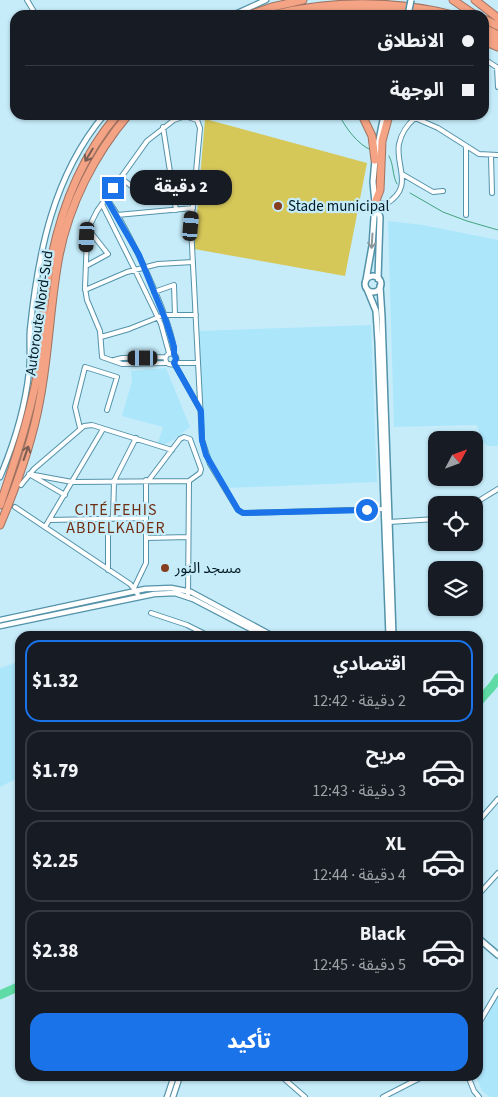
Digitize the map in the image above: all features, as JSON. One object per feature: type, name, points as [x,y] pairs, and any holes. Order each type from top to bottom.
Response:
[{"type":"highway","points":[[263,10],[304,0]]},
{"type":"highway","points":[[453,0],[468,10]]},
{"type":"highway","points":[[475,0],[488,10]]},
{"type":"highway","points":[[295,10],[314,6],[367,3],[417,7],[430,10]]},
{"type":"highway","name":"Autoroute Nord-Sud","points":[[0,505],[13,467],[32,397],[41,352],[46,285],[55,239],[69,196],[79,173],[90,153],[113,120]]},
{"type":"highway","name":"Autoroute Nord-Sud","points":[[0,525],[30,441],[37,414],[48,351],[59,255],[68,223],[78,195],[91,169],[105,144],[124,120]]},
{"type":"highway","points":[[364,120],[372,136],[375,160]]},
{"type":"highway","points":[[375,203],[380,190],[382,141],[388,120]]},
{"type":"main road","points":[[383,120],[375,160],[372,246],[365,284],[374,305],[377,322],[386,509],[389,522],[393,631]]},
{"type":"main road","points":[[375,203],[380,217],[378,279],[380,286],[388,631]]},
{"type":"main road","points":[[366,280],[372,276],[378,279]]},
{"type":"main road","points":[[367,288],[375,291],[380,286]]},
{"type":"main road","points":[[483,942],[498,955]]},
{"type":"street","points":[[244,10],[266,0]]},
{"type":"street","points":[[498,68],[498,87]]},
{"type":"street","points":[[0,477],[14,442],[23,407],[29,371],[30,332],[37,275],[49,219],[77,153],[100,120]]},
{"type":"street","points":[[175,120],[163,127],[147,141],[93,217],[89,230],[85,290],[100,331],[101,355],[104,359],[122,364],[198,363]]},
{"type":"street","points":[[196,120],[199,124],[191,226],[202,440],[206,455],[241,512],[386,509]]},
{"type":"street","points":[[375,203],[386,204],[396,196],[402,184],[399,144],[413,120]]},
{"type":"street","points":[[421,120],[432,124],[479,154],[498,155]]},
{"type":"street","points":[[163,127],[176,210]]},
{"type":"street","points":[[466,146],[466,215]]},
{"type":"street","points":[[491,156],[492,192]]},
{"type":"street","points":[[402,174],[433,192],[443,192]]},
{"type":"street","points":[[120,178],[135,189]]},
{"type":"street","points":[[106,198],[144,267],[164,315],[174,347],[176,359],[174,363],[201,411]]},
{"type":"street","points":[[102,204],[157,317],[168,353]]},
{"type":"street","points":[[117,215],[193,208]]},
{"type":"street","points":[[86,266],[108,254],[89,230]]},
{"type":"street","points":[[85,290],[144,267],[193,262]]},
{"type":"street","points":[[154,292],[174,285],[175,315]]},
{"type":"street","points":[[101,337],[129,329],[164,315],[196,314]]},
{"type":"street","points":[[168,353],[174,354]]},
{"type":"street","points":[[166,363],[165,357],[168,353]]},
{"type":"street","points":[[112,360],[165,357]]},
{"type":"street","points":[[80,428],[75,407],[85,367],[117,377],[108,410]]},
{"type":"street","points":[[21,485],[29,474],[84,426],[92,425],[172,450]]},
{"type":"street","points":[[45,527],[103,429]]},
{"type":"street","points":[[29,474],[72,482],[147,480],[189,481],[200,473],[201,469],[190,439],[184,437],[180,439],[147,480],[146,566],[135,590]]},
{"type":"street","points":[[113,519],[114,481],[136,438]]},
{"type":"street","points":[[29,474],[64,495]]},
{"type":"street","points":[[188,597],[189,481]]},
{"type":"street","points":[[483,498],[498,488]]},
{"type":"street","points":[[15,507],[108,570],[135,590],[139,597]]},
{"type":"street","points":[[50,520],[146,518]]},
{"type":"street","points":[[108,519],[108,570]]},
{"type":"street","points":[[389,522],[428,520]]},
{"type":"street","points":[[146,538],[188,537]]},
{"type":"street","points":[[0,620],[135,590],[162,587],[188,591],[264,631]]},
{"type":"street","points":[[0,626],[154,594],[175,593],[188,597],[254,631]]},
{"type":"street","points":[[151,613],[187,624],[200,631]]},
{"type":"street","points":[[483,816],[498,799]]},
{"type":"street","points":[[483,889],[498,873]]},
{"type":"street","points":[[483,1016],[498,991]]},
{"type":"street","points":[[168,1097],[173,1081]]},
{"type":"street","points":[[173,1097],[178,1081]]},
{"type":"street","points":[[287,1081],[305,1097]]},
{"type":"street","points":[[383,1097],[414,1081]]},
{"type":"street","points":[[470,1081],[478,1097]]},
{"type":"shaded area","name":"Stade municipal","points":[[205,120],[367,163],[345,276],[194,249]]},
{"type":"shaded area","points":[[388,221],[423,225],[498,240],[498,446],[488,446],[483,442],[483,431],[479,431],[477,425],[394,427]]},
{"type":"shaded area","points":[[371,325],[377,482],[228,488],[203,447],[199,331]]},
{"type":"shaded area","points":[[166,368],[190,427],[172,441],[163,445],[158,443],[163,427],[122,416],[132,381],[131,371]]},
{"type":"shaded area","points":[[15,663],[15,780],[0,787],[0,668]]},
{"type":"shaded area","points":[[498,996],[498,1097],[490,1097],[482,1091],[478,1081],[483,1081],[483,1025]]},
{"type":"waterway","points":[[342,120],[357,140],[371,150]]},
{"type":"waterway","points":[[389,156],[397,184]]},
{"type":"waterway","points":[[410,193],[443,212],[498,230]]},
{"type":"waterway","points":[[483,697],[498,678]]},
{"type":"waterway","points":[[0,995],[15,988]]},
{"type":"place","name":"Stade municipal","points":[[278,206]]},
{"type":"place","name":"مسجد النور","points":[[165,568]]},
{"type":"district","name":"CITÉ FEHIS ABDELKADER","points":[[116,518]]},
{"type":"route","points":[[113,188],[106,198],[111,203],[139,255],[166,321],[174,347],[176,360],[174,363],[201,411],[202,440],[206,455],[238,510],[243,513],[367,510]]}]
